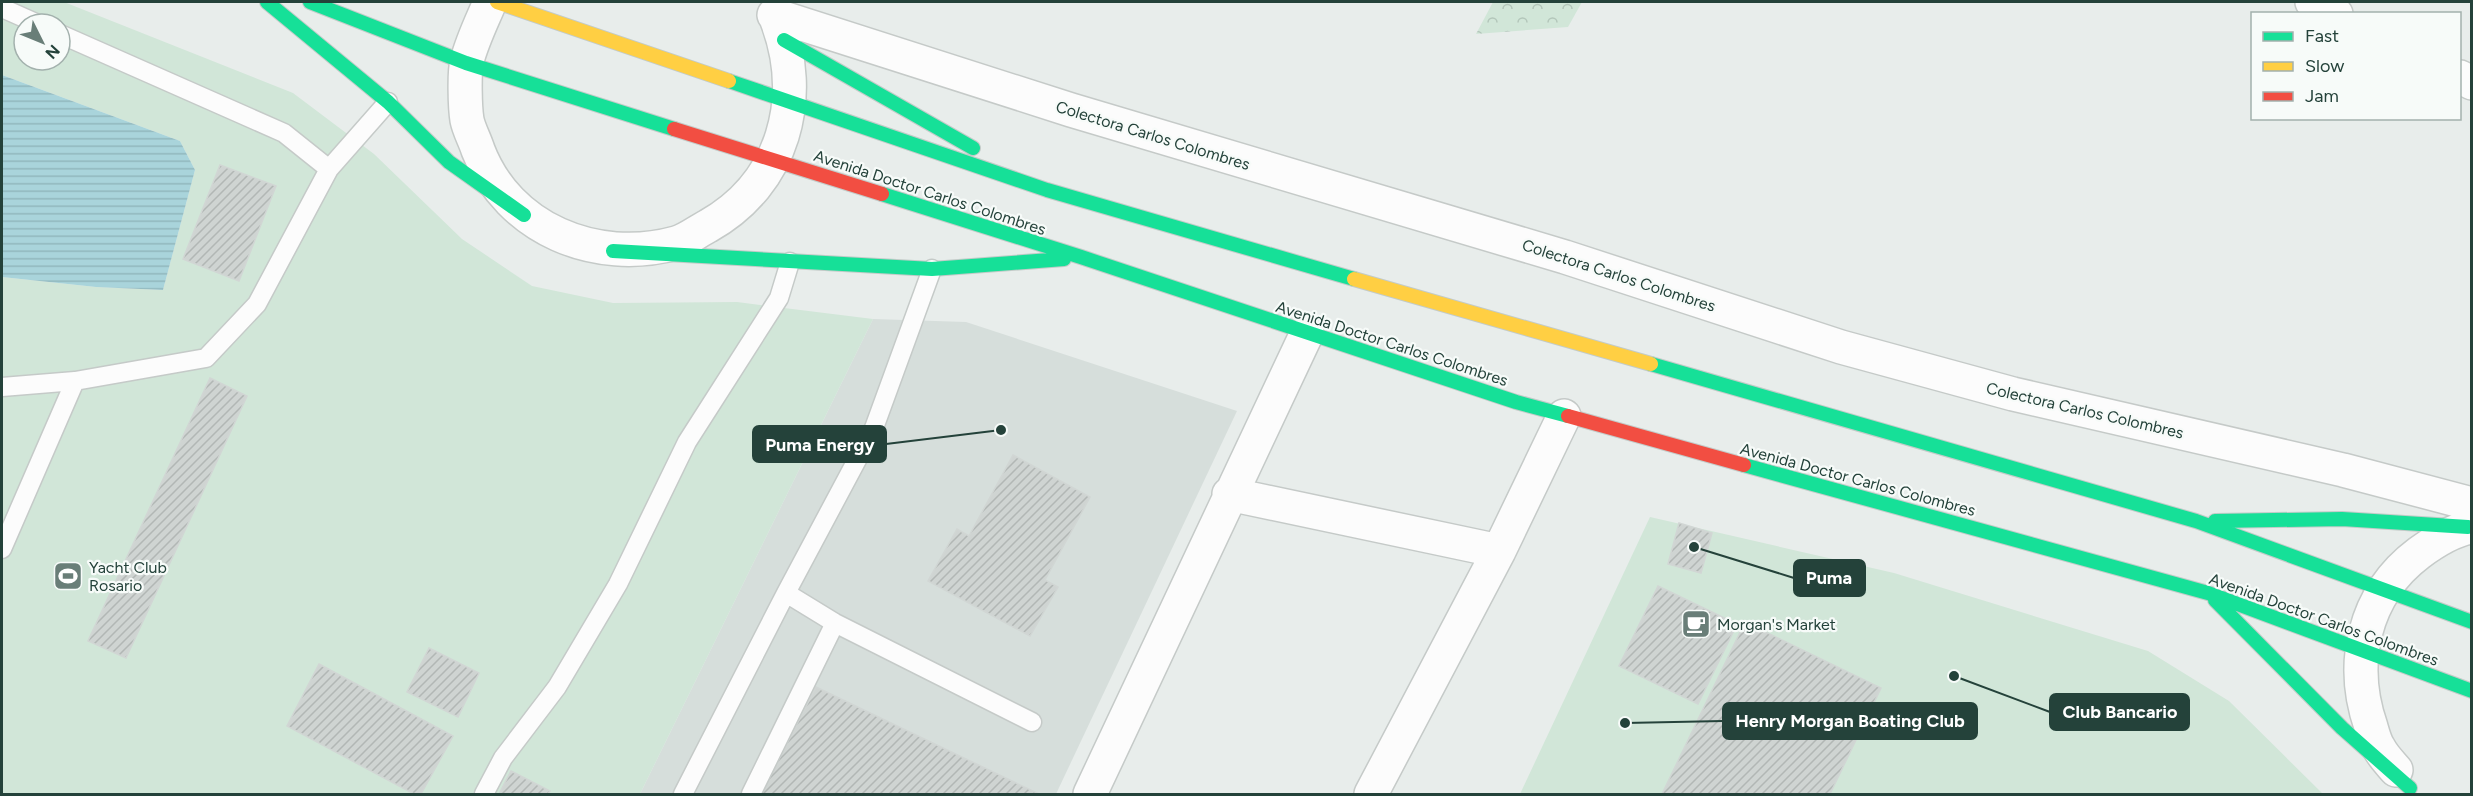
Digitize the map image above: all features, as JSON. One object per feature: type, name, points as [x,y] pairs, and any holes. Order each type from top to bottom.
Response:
[{"type":"main road","points":[[267,2],[388,102],[449,162],[524,214]]},
{"type":"main road","name":"Avenida Doctor Carlos Colombres","points":[[310,2],[466,63],[1081,257],[1564,416],[2208,593],[2472,691]]},
{"type":"main road","points":[[498,2],[1047,190],[2196,521],[2472,622]]},
{"type":"main road","points":[[775,19],[1047,190]]},
{"type":"main road","points":[[613,250],[932,269],[1081,257]]},
{"type":"main road","points":[[2196,521],[2470,519]]},
{"type":"main road","points":[[2208,593],[2342,728],[2415,791]]},
{"type":"street","points":[[489,2],[466,63],[467,119],[487,172],[524,214],[566,239],[613,250],[677,243],[734,211],[774,159],[791,102],[790,71],[775,19]]},
{"type":"street","points":[[2312,2],[2332,12]]},
{"type":"street","name":"Colectora Carlos Colombres","points":[[775,19],[1071,110],[1565,256],[1841,347],[2013,394],[2343,470],[2470,519]]},
{"type":"street","points":[[1090,795],[1229,494],[1307,333]]},
{"type":"street","points":[[1371,795],[1499,551],[1564,416]]},
{"type":"street","points":[[1229,494],[1499,551]]},
{"type":"street","points":[[2415,791],[2378,748],[2362,701],[2361,650],[2369,619],[2384,590],[2407,562],[2470,519]]},
{"type":"lane","points":[[72,39],[284,133],[329,169]]},
{"type":"lane","points":[[2,387],[75,381],[206,358],[257,304],[329,169],[388,102]]},
{"type":"lane","points":[[484,795],[503,758],[557,687],[618,584],[687,442],[779,298],[790,262]]},
{"type":"lane","points":[[683,795],[786,593],[874,428],[932,269]]},
{"type":"lane","points":[[2,549],[19,505],[75,381]]},
{"type":"lane","points":[[2,498],[19,505]]},
{"type":"lane","points":[[786,593],[836,623],[1032,723]]},
{"type":"lane","points":[[751,795],[836,623]]},
{"type":"shaded area","points":[[873,319],[966,322],[1237,411],[1056,794],[640,794]]},
{"type":"green space","points":[[2,2],[64,2],[293,93],[374,154],[462,239],[532,286],[613,303],[737,302],[873,319],[640,794],[2,794],[2,277],[96,287],[163,290],[195,170],[180,141],[2,75]]},
{"type":"green space","points":[[1493,2],[1582,2],[1568,27],[1476,34]]},
{"type":"green space","points":[[1650,517],[1894,573],[2148,651],[2229,701],[2323,794],[1663,794],[1667,784],[1662,794],[1520,794]]},
{"type":"water","points":[[2,75],[180,141],[195,170],[163,290],[96,287],[2,277]]},
{"type":"building","points":[[220,165],[276,186],[239,281],[183,259]]},
{"type":"building","points":[[210,378],[247,396],[126,658],[88,641]]},
{"type":"building","points":[[1013,455],[1090,497],[1045,580],[1058,587],[1030,636],[928,581],[957,529],[969,536]]},
{"type":"building","points":[[1679,523],[1712,533],[1701,573],[1668,564]]},
{"type":"building","points":[[1658,586],[1737,624],[1698,704],[1619,666]]},
{"type":"building","points":[[1745,622],[1881,688],[1830,794],[1662,794]]},
{"type":"building","points":[[429,648],[479,673],[458,717],[407,692]]},
{"type":"building","points":[[319,664],[453,736],[421,794],[414,794],[287,726]]},
{"type":"building","points":[[816,687],[1039,794],[761,794]]},
{"type":"building","points":[[511,771],[550,791],[548,794],[499,794]]},
{"type":"traffic: fast","points":[[267,2],[388,102],[449,162],[524,215]]},
{"type":"traffic: fast","points":[[310,2],[466,63],[674,129]]},
{"type":"traffic: fast","points":[[784,40],[973,148]]},
{"type":"traffic: fast","points":[[729,81],[1047,190],[1354,279]]},
{"type":"traffic: fast","points":[[882,194],[1081,257],[1516,402],[1568,416]]},
{"type":"traffic: fast","points":[[613,251],[932,269],[1064,259]]},
{"type":"traffic: fast","points":[[1651,364],[2196,521],[2472,622]]},
{"type":"traffic: fast","points":[[1744,465],[2208,593],[2472,691]]},
{"type":"traffic: fast","points":[[2215,521],[2342,519],[2468,527]]},
{"type":"traffic: fast","points":[[2215,600],[2342,728],[2410,788]]},
{"type":"traffic: slow","points":[[497,2],[729,81]]},
{"type":"traffic: slow","points":[[1354,279],[1651,364]]},
{"type":"traffic: jam","points":[[674,129],[882,194]]},
{"type":"traffic: jam","points":[[1568,416],[1744,465]]},
{"type":"place","name":"Puma Energy","points":[[1001,430]]},
{"type":"place","name":"Puma","points":[[1694,547]]},
{"type":"place","name":"Yacht Club Rosario","points":[[68,576]]},
{"type":"place","name":"Morgan's Market","points":[[1696,624]]},
{"type":"place","name":"Club Bancario","points":[[1954,676]]},
{"type":"place","name":"Henry Morgan Boating Club","points":[[1625,723]]}]
